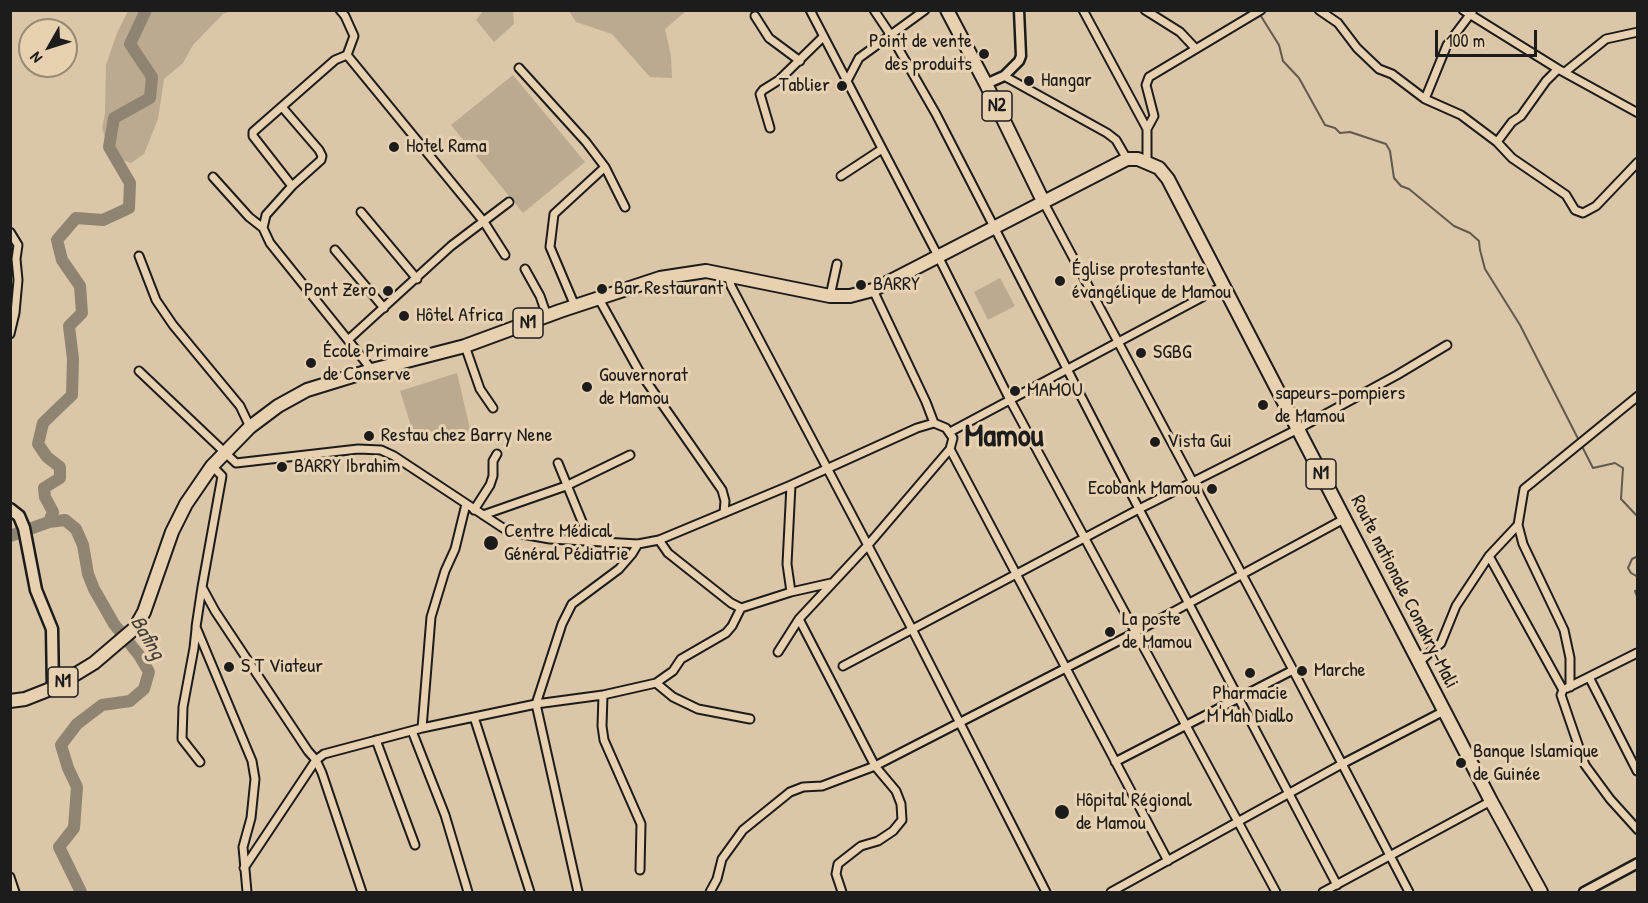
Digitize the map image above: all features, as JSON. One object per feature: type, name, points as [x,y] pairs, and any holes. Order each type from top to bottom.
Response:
[{"type":"highway","name":"N2","points":[[947,10],[1044,202]]},
{"type":"highway","name":"N1","points":[[10,701],[25,699],[53,688],[94,663],[135,627],[144,612],[172,532],[186,504],[212,466],[250,427],[278,406],[307,390],[372,370],[465,346],[660,278],[706,271],[830,296],[850,296],[873,290],[1127,159]]},
{"type":"highway","points":[[1127,159],[1147,162]]},
{"type":"highway","name":"Route nationale Conakry-Mali","points":[[1147,162],[1159,168],[1168,178],[1491,801],[1541,892]]},
{"type":"main road","points":[[10,509],[19,516],[24,528],[36,590],[52,629],[53,688]]},
{"type":"street","points":[[292,186],[253,136],[253,132],[335,60],[347,55],[354,36],[340,10]]},
{"type":"street","points":[[810,10],[1010,400],[1276,892]]},
{"type":"street","points":[[874,10],[936,114],[1139,509],[1337,885]]},
{"type":"street","points":[[847,81],[859,58],[925,10]]},
{"type":"street","points":[[986,84],[1004,76],[1021,56],[1018,10]]},
{"type":"street","points":[[1083,10],[1147,129],[1147,162]]},
{"type":"street","points":[[1145,10],[1180,32],[1196,49]]},
{"type":"street","points":[[1147,129],[1154,116],[1146,85],[1149,77],[1261,10]]},
{"type":"street","points":[[1319,10],[1338,23],[1357,48],[1379,69],[1392,74],[1425,99],[1461,115],[1497,142],[1512,158],[1566,195],[1575,210],[1583,213],[1596,206],[1638,162]]},
{"type":"street","points":[[1425,99],[1447,45],[1469,12],[1562,70],[1638,113]]},
{"type":"street","points":[[756,16],[769,38],[800,61]]},
{"type":"street","points":[[1497,142],[1512,122],[1521,116],[1546,81],[1606,39],[1638,32]]},
{"type":"street","points":[[770,128],[760,94],[800,61],[824,36]]},
{"type":"street","points":[[347,55],[484,222],[505,255]]},
{"type":"street","points":[[519,68],[586,142],[605,167],[625,207]]},
{"type":"street","points":[[1004,76],[1107,133],[1116,140],[1127,159]]},
{"type":"street","points":[[263,228],[266,215],[292,186],[321,160],[322,156],[282,107]]},
{"type":"street","points":[[841,176],[882,149]]},
{"type":"street","points":[[575,306],[550,247],[554,214],[605,167]]},
{"type":"street","points":[[213,177],[249,218],[263,228],[270,243],[372,370]]},
{"type":"street","points":[[349,339],[451,246],[509,202]]},
{"type":"street","points":[[1044,202],[1409,892]]},
{"type":"street","points":[[361,212],[417,279]]},
{"type":"street","points":[[10,232],[18,245],[16,259],[18,280],[15,313],[10,334]]},
{"type":"street","points":[[335,250],[384,308]]},
{"type":"street","points":[[139,256],[156,300],[173,325],[240,406],[250,427]]},
{"type":"street","points":[[830,296],[837,264]]},
{"type":"street","points":[[525,269],[547,316]]},
{"type":"street","points":[[729,274],[731,286],[912,629],[1046,892]]},
{"type":"street","points":[[950,432],[1223,286]]},
{"type":"street","points":[[873,290],[934,423]]},
{"type":"street","points":[[599,299],[639,371],[722,490],[725,501],[724,513]]},
{"type":"street","points":[[843,666],[1139,509],[1298,429],[1447,345]]},
{"type":"street","points":[[465,346],[480,389],[493,408]]},
{"type":"street","points":[[139,370],[234,462],[244,463],[358,449],[381,450],[394,456],[503,528],[516,533],[550,539],[590,542],[638,543],[659,540],[791,485],[917,428],[934,423],[941,425],[950,432],[953,438],[950,449],[868,545],[799,619],[778,652]]},
{"type":"street","points":[[1566,688],[1570,658],[1564,630],[1523,544],[1518,525],[1524,489],[1638,396]]},
{"type":"street","points":[[950,449],[1168,861]]},
{"type":"street","points":[[474,510],[490,485],[493,476],[493,461],[497,454]]},
{"type":"street","points":[[483,515],[566,486],[630,455]]},
{"type":"street","points":[[558,463],[590,542]]},
{"type":"street","points":[[200,762],[182,739],[183,707],[222,476],[212,466]]},
{"type":"street","points":[[790,592],[787,564],[791,485]]},
{"type":"street","points":[[422,728],[431,617],[445,571],[455,549],[466,504]]},
{"type":"street","points":[[710,892],[717,879],[722,859],[743,830],[790,792],[802,787],[822,786],[875,766],[1136,632],[1344,519]]},
{"type":"street","points":[[1419,662],[1441,643],[1456,606],[1489,556],[1518,525]]},
{"type":"street","points":[[659,540],[668,553],[741,608]]},
{"type":"street","points":[[578,892],[536,704],[562,624],[572,604],[619,569],[638,543]]},
{"type":"street","points":[[1489,556],[1566,688]]},
{"type":"street","points":[[244,868],[316,760],[324,754],[474,717],[656,684],[673,671],[681,659],[726,633],[741,608],[790,592],[832,583]]},
{"type":"street","points":[[202,587],[221,620],[316,760],[362,892]]},
{"type":"street","points":[[799,619],[875,766],[896,791],[901,804],[902,820],[893,831],[878,841],[861,846],[838,864],[836,874],[842,892]]},
{"type":"street","points":[[196,627],[252,761],[255,779],[251,818],[243,846],[247,892]]},
{"type":"street","points":[[1637,652],[1566,688],[1561,695],[1585,765],[1610,799],[1638,830]]},
{"type":"street","points":[[1116,762],[1293,669]]},
{"type":"street","points":[[1589,676],[1636,771]]},
{"type":"street","points":[[656,684],[673,697],[698,709],[750,720]]},
{"type":"street","points":[[603,695],[604,740],[641,824],[640,870]]},
{"type":"street","points":[[1111,892],[1342,764],[1444,711]]},
{"type":"street","points":[[474,717],[530,892]]},
{"type":"street","points":[[412,731],[445,814],[468,892]]},
{"type":"street","points":[[376,740],[415,845]]},
{"type":"street","points":[[1323,892],[1491,801]]},
{"type":"street","points":[[1584,892],[1638,863]]},
{"type":"street","points":[[10,877],[15,892]]},
{"type":"shaded area","points":[[128,11],[232,11],[223,14],[193,45],[183,63],[164,79],[158,119],[144,154],[131,163],[111,156],[102,128],[105,114],[106,65],[117,33]]},
{"type":"shaded area","points":[[483,11],[513,11],[514,24],[494,42],[476,20]]},
{"type":"shaded area","points":[[569,11],[686,11],[665,29],[671,56],[672,78],[650,77],[612,34],[576,22]]},
{"type":"shaded area","points":[[513,75],[585,162],[523,213],[451,125]]},
{"type":"shaded area","points":[[1000,278],[1015,306],[988,320],[974,292]]},
{"type":"shaded area","points":[[457,373],[471,433],[450,438],[434,431],[413,432],[400,391]]},
{"type":"waterway","points":[[49,522],[53,512],[45,497],[44,488],[60,478],[60,467],[47,457],[38,444],[43,423],[72,395],[73,359],[69,326],[82,313],[80,286],[62,260],[57,240],[76,218],[103,220],[129,208],[130,183],[109,147],[114,118],[150,98],[152,77],[130,44],[146,10]]},
{"type":"waterway","points":[[1259,13],[1279,45],[1283,61],[1299,78],[1325,125],[1335,128],[1340,133],[1350,132],[1386,144],[1390,151],[1394,178],[1401,186],[1409,189],[1454,226],[1470,233],[1479,241],[1485,269],[1520,325],[1593,468],[1615,463],[1623,468],[1621,499],[1638,517]]},
{"type":"waterway","name":"Bafing","points":[[10,536],[49,522],[65,520],[76,529],[83,545],[88,574],[94,589],[114,624],[139,655],[149,672],[144,689],[130,701],[102,705],[77,724],[61,745],[77,787],[74,828],[59,847],[81,892]]},
{"type":"waterway","points":[[1638,556],[1632,559],[1628,568],[1638,577]]},
{"type":"waterway","points":[[1638,590],[1635,591],[1638,599]]},
{"type":"waterway","points":[[1638,600],[1638,612]]},
{"type":"place","name":"Point de vente des produits","points":[[984,54]]},
{"type":"place","name":"Hangar","points":[[1029,81]]},
{"type":"place","name":"Tablier","points":[[842,86]]},
{"type":"place","name":"Hotel Rama","points":[[394,147]]},
{"type":"place","name":"Église protestante évangélique de Mamou","points":[[1060,281]]},
{"type":"place","name":"BARRY","points":[[861,285]]},
{"type":"place","name":"Bar Restaurant","points":[[602,289]]},
{"type":"place","name":"Pont Zero","points":[[388,291]]},
{"type":"place","name":"Hôtel Africa","points":[[404,316]]},
{"type":"place","name":"SGBG","points":[[1141,353]]},
{"type":"place","name":"École Primaire de Conserve","points":[[311,363]]},
{"type":"place","name":"Gouvernorat de Mamou","points":[[587,387]]},
{"type":"place","name":"MAMOU","points":[[1015,391]]},
{"type":"place","name":"sapeurs-pompiers de Mamou","points":[[1263,405]]},
{"type":"place","name":"Restau chez Barry Nene","points":[[369,436]]},
{"type":"place","name":"Vista Gui","points":[[1155,442]]},
{"type":"place","name":"BARRY Ibrahim","points":[[282,467]]},
{"type":"place","name":"Ecobank Mamou","points":[[1212,489]]},
{"type":"place","name":"Centre Médical Général Pédiatrie","points":[[491,543]]},
{"type":"place","name":"La poste de Mamou","points":[[1110,632]]},
{"type":"place","name":"S T Viateur","points":[[229,667]]},
{"type":"place","name":"Marche","points":[[1302,671]]},
{"type":"place","name":"Pharmacie M'Mah Diallo","points":[[1250,673]]},
{"type":"place","name":"Banque Islamique de Guinée","points":[[1461,763]]},
{"type":"place","name":"Hôpital Régional de Mamou","points":[[1062,812]]},
{"type":"district","name":"Mamou","points":[[1004,437]]}]
